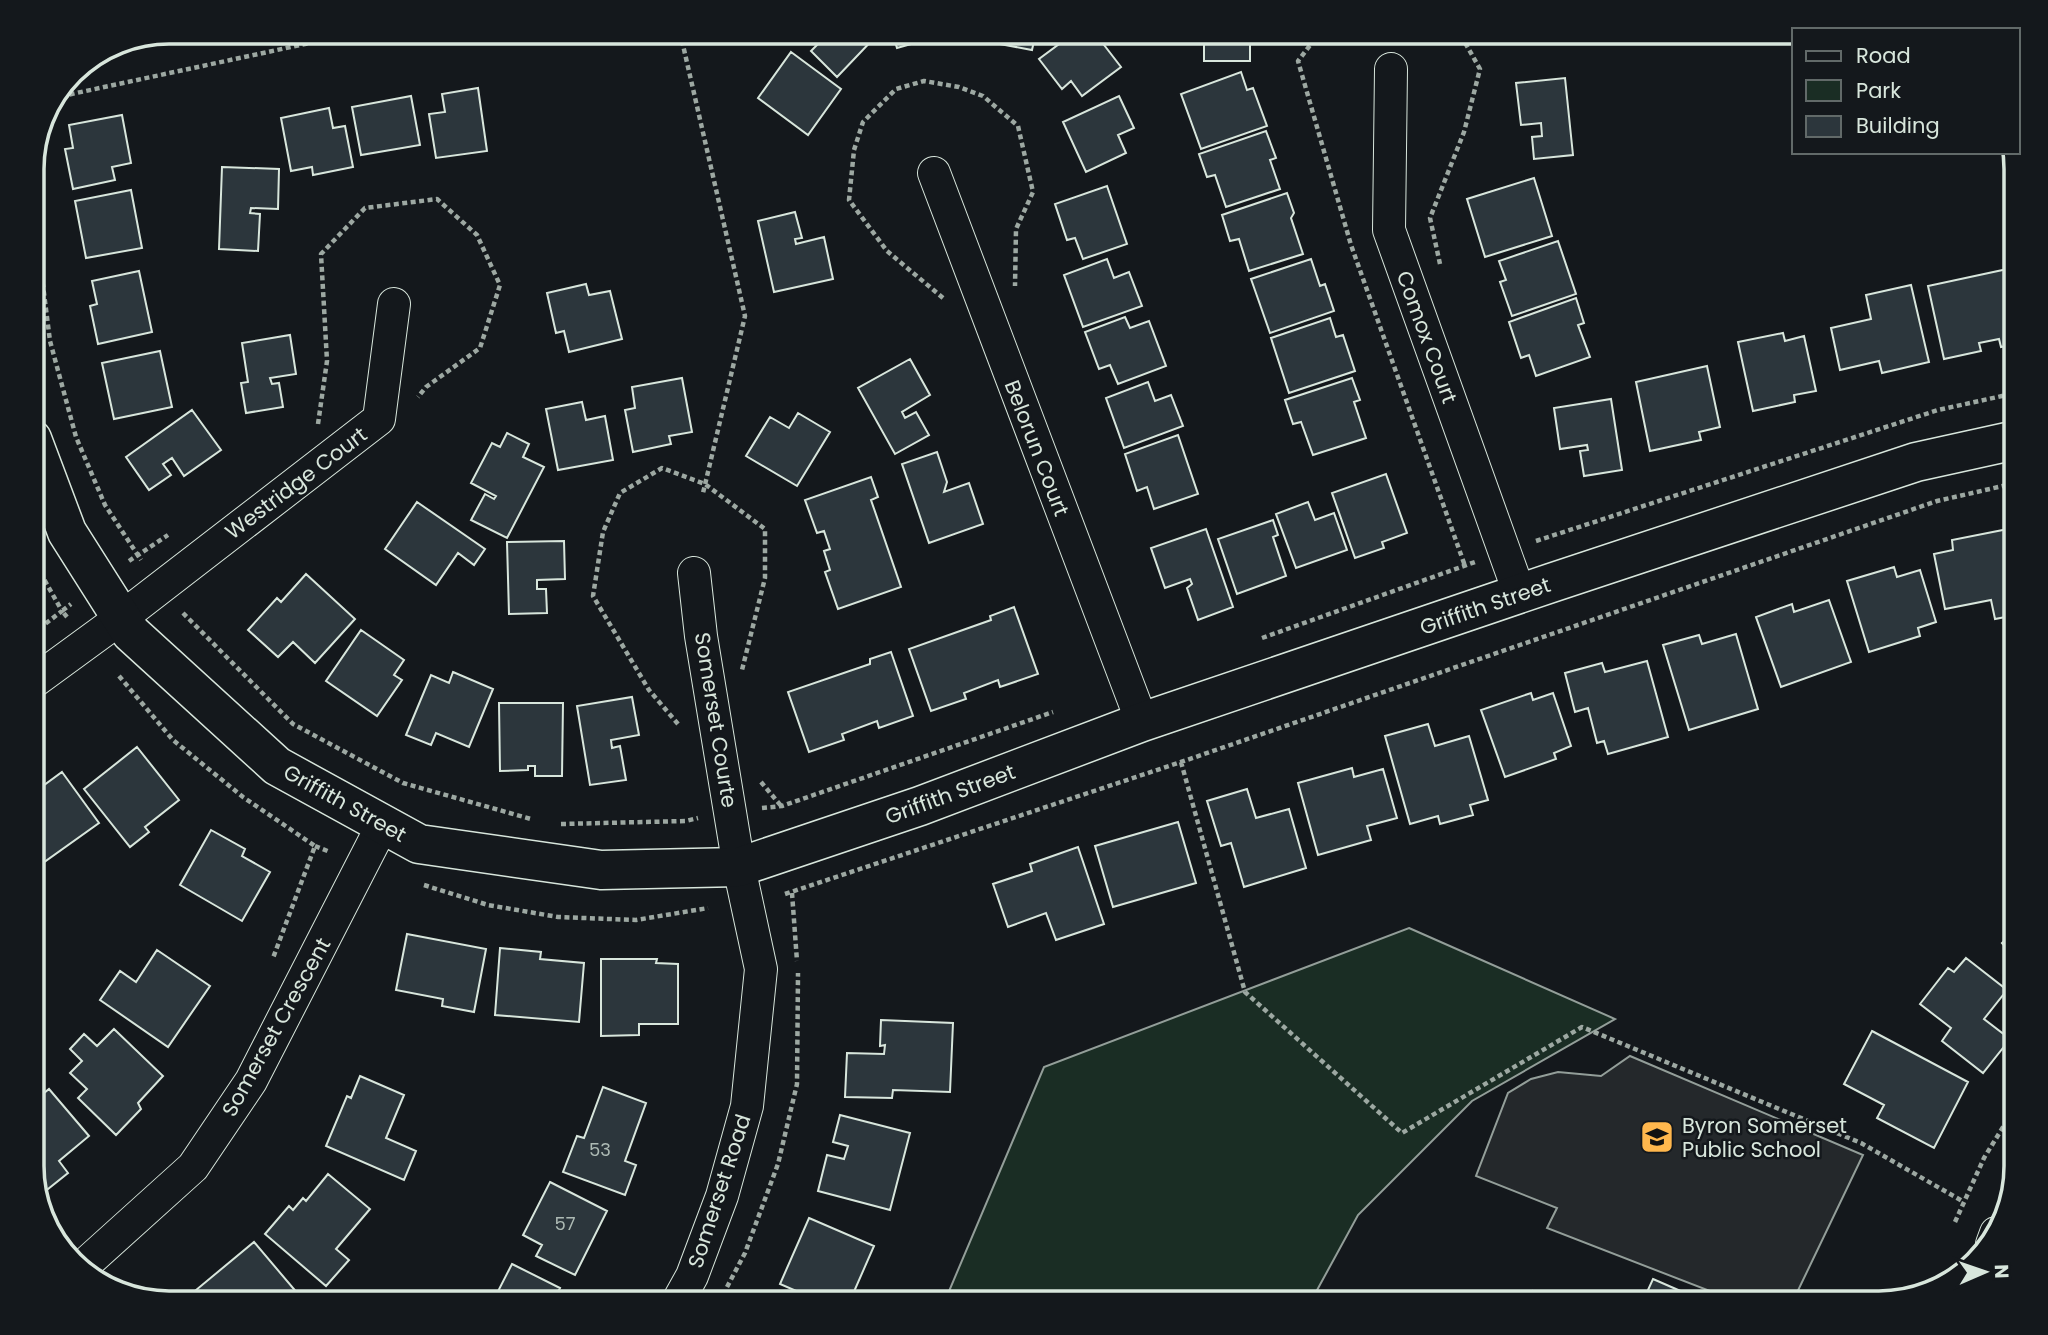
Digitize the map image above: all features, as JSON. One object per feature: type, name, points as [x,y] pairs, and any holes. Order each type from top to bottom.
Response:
[{"type":"street","name":"Comox Court","points":[[1391,69],[1389,230],[1520,595]]},
{"type":"street","name":"Belorun Court","points":[[934,173],[1142,722]]},
{"type":"street","name":"Westridge Court","points":[[44,674],[379,419],[394,304]]},
{"type":"street","name":"Griffith Street","points":[[44,471],[67,533],[131,633],[277,766],[419,844],[601,870],[739,867],[920,806],[1142,722],[1916,462],[2004,443]]},
{"type":"street","name":"Somerset Courte","points":[[694,573],[701,636],[739,867]]},
{"type":"street","name":"Somerset Crescent","points":[[88,1262],[193,1167],[251,1081],[383,824]]},
{"type":"street","name":"Somerset Road","points":[[684,1291],[722,1196],[747,1106],[761,969],[739,867]]},
{"type":"path","points":[[69,95],[305,44]]},
{"type":"path","points":[[683,44],[745,316],[703,493]]},
{"type":"path","points":[[1311,44],[1298,61],[1351,245],[1465,566]]},
{"type":"path","points":[[1442,272],[1430,218],[1464,132],[1480,69],[1466,44]]},
{"type":"path","points":[[317,427],[327,360],[321,254],[366,208],[436,200],[477,235],[500,285],[480,348],[426,387],[409,406]]},
{"type":"path","points":[[44,293],[50,341],[76,437],[105,505],[159,587],[293,724],[403,783],[536,821]]},
{"type":"path","points":[[1254,641],[1503,552],[1938,410],[2004,396]]},
{"type":"path","points":[[792,893],[1937,501],[2004,487]]},
{"type":"path","points":[[1531,529],[1537,541]]},
{"type":"path","points":[[44,625],[137,554],[172,533]]},
{"type":"path","points":[[44,579],[62,611],[173,740],[243,797],[315,846],[272,961]]},
{"type":"path","points":[[549,824],[686,821],[782,806],[1055,712]]},
{"type":"path","points":[[1181,762],[1245,992],[1402,1133],[1582,1027],[1861,1143],[1964,1202]]},
{"type":"path","points":[[1955,1222],[1984,1158],[2004,1126]]},
{"type":"green space","points":[[1409,928],[1615,1019],[1472,1101],[1358,1215],[1317,1291],[949,1291],[1044,1067]]},
{"type":"shaded area","points":[[1630,1056],[1863,1155],[1798,1291],[1710,1291],[1547,1228],[1557,1208],[1476,1176],[1508,1093],[1531,1079],[1558,1072],[1601,1076]]},
{"type":"building","points":[[868,44],[837,77],[811,51],[817,45]]},
{"type":"building","points":[[896,44],[911,44],[897,48]]},
{"type":"building","points":[[1000,44],[1033,44],[1032,50]]},
{"type":"building","points":[[1059,44],[1103,44],[1121,67],[1082,96],[1071,81],[1062,89],[1039,59]]},
{"type":"building","points":[[1204,44],[1250,44],[1250,61],[1204,61]]},
{"type":"building","points":[[791,52],[841,89],[808,135],[758,98]]},
{"type":"building","points":[[1241,72],[1247,90],[1253,88],[1267,126],[1201,149],[1181,94]]},
{"type":"building","points":[[1565,78],[1573,155],[1534,159],[1532,137],[1542,136],[1541,123],[1521,125],[1516,83]]},
{"type":"building","points":[[478,88],[487,151],[436,158],[429,114],[445,112],[442,94]]},
{"type":"building","points":[[411,96],[420,145],[361,155],[352,107]]},
{"type":"building","points":[[1119,96],[1134,128],[1118,135],[1126,153],[1086,172],[1063,122]]},
{"type":"building","points":[[329,108],[333,128],[345,126],[353,167],[313,175],[312,167],[291,171],[281,118]]},
{"type":"building","points":[[122,115],[131,163],[112,167],[115,180],[73,189],[65,149],[73,148],[69,125]]},
{"type":"building","points":[[1266,131],[1276,158],[1270,160],[1280,189],[1226,207],[1215,175],[1207,177],[1199,154]]},
{"type":"building","points":[[222,167],[279,169],[278,209],[251,208],[250,213],[260,214],[258,251],[219,249]]},
{"type":"building","points":[[1534,178],[1552,236],[1485,257],[1467,199]]},
{"type":"building","points":[[1107,186],[1127,244],[1083,259],[1075,238],[1067,240],[1055,204]]},
{"type":"building","points":[[131,190],[142,248],[86,258],[75,201]]},
{"type":"building","points":[[1287,193],[1294,213],[1291,218],[1303,254],[1249,271],[1239,239],[1230,241],[1222,215]]},
{"type":"building","points":[[795,212],[802,238],[795,239],[796,244],[824,237],[833,279],[774,292],[758,221]]},
{"type":"building","points":[[1558,241],[1576,294],[1512,316],[1500,282],[1506,280],[1499,261]]},
{"type":"building","points":[[1107,259],[1114,278],[1129,272],[1142,306],[1083,327],[1064,275]]},
{"type":"building","points":[[1311,259],[1320,286],[1325,284],[1334,311],[1270,333],[1251,279]]},
{"type":"building","points":[[2004,270],[2004,346],[2001,347],[1999,339],[1979,343],[1981,351],[1944,359],[1928,286]]},
{"type":"building","points":[[139,271],[152,332],[98,344],[90,306],[97,304],[92,281]]},
{"type":"building","points":[[586,284],[589,295],[610,291],[622,339],[569,352],[564,331],[556,333],[547,293]]},
{"type":"building","points":[[1911,285],[1929,362],[1882,373],[1879,361],[1840,370],[1831,328],[1871,319],[1866,295]]},
{"type":"building","points":[[1576,298],[1584,323],[1578,325],[1590,357],[1536,376],[1529,355],[1521,358],[1509,322]]},
{"type":"building","points":[[1125,317],[1130,328],[1149,321],[1166,366],[1118,384],[1110,365],[1099,369],[1085,332]]},
{"type":"building","points":[[1330,318],[1336,337],[1343,335],[1355,371],[1289,393],[1271,338]]},
{"type":"building","points":[[1783,333],[1785,341],[1804,336],[1816,391],[1794,395],[1795,402],[1753,411],[1738,342]]},
{"type":"building","points":[[290,335],[296,374],[270,378],[272,384],[279,383],[283,407],[246,413],[241,383],[248,382],[242,343]]},
{"type":"building","points":[[160,351],[172,407],[114,419],[102,363]]},
{"type":"building","points":[[910,359],[930,395],[902,412],[905,418],[916,412],[929,435],[895,454],[858,388]]},
{"type":"building","points":[[1707,366],[1720,427],[1699,432],[1701,440],[1650,451],[1636,382]]},
{"type":"building","points":[[682,378],[692,432],[669,436],[671,444],[633,452],[625,410],[635,408],[632,387]]},
{"type":"building","points":[[1352,378],[1360,400],[1354,402],[1366,438],[1313,455],[1301,422],[1293,424],[1285,400]]},
{"type":"building","points":[[1148,382],[1155,401],[1171,395],[1183,426],[1124,448],[1106,398]]},
{"type":"building","points":[[1611,399],[1622,470],[1584,476],[1580,451],[1588,450],[1587,445],[1560,449],[1554,408]]},
{"type":"building","points":[[582,402],[586,420],[605,416],[613,460],[558,470],[546,409]]},
{"type":"building","points":[[192,410],[221,450],[184,476],[172,458],[163,464],[171,475],[149,490],[126,457]]},
{"type":"building","points":[[798,413],[830,432],[797,486],[746,456],[770,417],[789,428]]},
{"type":"building","points":[[507,433],[529,444],[523,457],[544,467],[507,538],[471,520],[485,494],[494,499],[496,496],[471,483],[492,443],[500,447]]},
{"type":"building","points":[[1178,435],[1198,494],[1154,509],[1147,487],[1137,491],[1125,454]]},
{"type":"building","points":[[937,452],[947,482],[944,492],[969,483],[983,524],[929,543],[902,464]]},
{"type":"building","points":[[1386,474],[1407,533],[1382,542],[1384,548],[1355,558],[1332,493]]},
{"type":"building","points":[[871,477],[878,497],[871,500],[901,587],[838,609],[825,572],[830,570],[824,551],[830,549],[824,531],[817,533],[805,500]]},
{"type":"building","points":[[417,502],[485,549],[474,565],[458,553],[436,585],[385,549]]},
{"type":"building","points":[[1308,502],[1315,520],[1334,513],[1347,550],[1296,568],[1276,514]]},
{"type":"building","points":[[1273,520],[1278,535],[1273,537],[1286,576],[1237,594],[1218,539]]},
{"type":"building","points":[[1206,529],[1233,607],[1198,620],[1187,588],[1192,584],[1190,579],[1165,588],[1151,548]]},
{"type":"building","points":[[2004,530],[2004,617],[1995,619],[1991,600],[1945,609],[1934,554],[1953,550],[1952,540]]},
{"type":"building","points":[[564,541],[565,579],[537,580],[537,589],[546,589],[547,613],[509,614],[507,542]]},
{"type":"building","points":[[1894,567],[1897,577],[1920,570],[1936,622],[1918,628],[1920,636],[1869,652],[1847,581]]},
{"type":"building","points":[[306,574],[355,619],[315,663],[293,642],[278,657],[248,630],[277,598],[281,602]]},
{"type":"building","points":[[1829,600],[1851,662],[1781,687],[1756,617],[1792,604],[1794,612]]},
{"type":"building","points":[[1014,607],[1038,674],[1000,687],[998,680],[964,693],[966,699],[931,711],[909,649],[991,620],[990,616]]},
{"type":"building","points":[[361,630],[404,660],[394,675],[402,680],[377,716],[326,681]]},
{"type":"building","points":[[1736,634],[1758,709],[1689,730],[1663,645],[1699,635],[1702,644]]},
{"type":"building","points":[[891,652],[913,716],[879,728],[877,721],[842,734],[844,740],[809,752],[788,692],[870,664],[870,659]]},
{"type":"building","points":[[1647,661],[1668,737],[1608,754],[1604,741],[1597,743],[1588,708],[1575,712],[1565,673],[1602,663],[1605,672]]},
{"type":"building","points":[[453,672],[493,689],[469,747],[436,733],[431,745],[406,735],[431,675],[449,683]]},
{"type":"building","points":[[1531,693],[1533,700],[1553,693],[1571,746],[1554,753],[1556,759],[1505,777],[1481,710]]},
{"type":"building","points":[[632,697],[639,735],[611,740],[612,748],[620,746],[626,780],[590,785],[577,706]]},
{"type":"building","points":[[499,703],[563,703],[562,776],[535,776],[535,766],[528,766],[528,770],[500,771]]},
{"type":"building","points":[[1428,724],[1435,746],[1469,736],[1488,800],[1470,805],[1473,815],[1440,824],[1438,816],[1410,824],[1385,736]]},
{"type":"building","points":[[137,747],[179,800],[145,827],[149,832],[130,847],[84,789]]},
{"type":"building","points":[[1352,768],[1354,777],[1383,769],[1397,818],[1367,826],[1371,840],[1318,855],[1298,783]]},
{"type":"building","points":[[62,772],[99,823],[44,862],[44,785]]},
{"type":"building","points":[[1247,789],[1256,818],[1289,809],[1306,868],[1244,887],[1231,843],[1221,846],[1207,801]]},
{"type":"building","points":[[1178,822],[1196,883],[1113,907],[1095,846]]},
{"type":"building","points":[[211,830],[245,849],[242,856],[270,872],[242,921],[180,885]]},
{"type":"building","points":[[1078,847],[1104,924],[1056,940],[1046,913],[1008,927],[993,884],[1032,871],[1030,864]]},
{"type":"building","points":[[407,934],[486,949],[474,1012],[442,1006],[443,999],[396,990]]},
{"type":"building","points":[[500,948],[541,952],[540,959],[584,963],[579,1022],[495,1015]]},
{"type":"building","points":[[157,950],[210,986],[168,1047],[100,1000],[120,971],[136,982]]},
{"type":"building","points":[[1966,958],[2004,988],[2004,994],[1984,1019],[2004,1034],[2004,1047],[1983,1073],[1942,1041],[1951,1028],[1920,1004],[1948,968],[1954,972]]},
{"type":"building","points":[[601,959],[657,959],[656,963],[678,964],[678,1024],[639,1024],[639,1035],[601,1036]]},
{"type":"building","points":[[881,1020],[953,1023],[950,1092],[893,1090],[892,1098],[845,1097],[847,1053],[884,1054],[885,1045],[880,1046]]},
{"type":"building","points":[[114,1029],[163,1076],[138,1103],[141,1109],[116,1135],[78,1098],[87,1089],[70,1073],[82,1061],[70,1049],[84,1034],[97,1046]]},
{"type":"building","points":[[1872,1031],[1968,1082],[1934,1148],[1877,1118],[1884,1105],[1844,1084]]},
{"type":"building","points":[[360,1076],[404,1095],[386,1138],[416,1151],[404,1180],[326,1146],[347,1096],[351,1098]]},
{"type":"building","points":[[603,1087],[646,1103],[625,1161],[636,1165],[625,1195],[563,1172],[577,1136],[584,1138]]},
{"type":"building","points":[[49,1089],[89,1136],[59,1161],[68,1173],[46,1191],[44,1175],[44,1093]]},
{"type":"building","points":[[840,1115],[910,1133],[890,1210],[818,1191],[827,1155],[844,1159],[848,1146],[833,1142]]},
{"type":"building","points":[[328,1174],[370,1209],[336,1249],[349,1260],[326,1286],[265,1234],[289,1206],[293,1210],[303,1198],[306,1201]]},
{"type":"building","points":[[550,1182],[607,1211],[575,1275],[536,1256],[542,1245],[523,1235]]},
{"type":"building","points":[[809,1218],[874,1246],[854,1291],[796,1291],[780,1284]]},
{"type":"building","points":[[254,1242],[296,1291],[195,1291]]},
{"type":"building","points":[[512,1264],[560,1288],[558,1291],[498,1291]]},
{"type":"building","points":[[1653,1279],[1680,1291],[1648,1291]]},
{"type":"place","name":"Byron Somerset Public School","points":[[1657,1137]]}]
